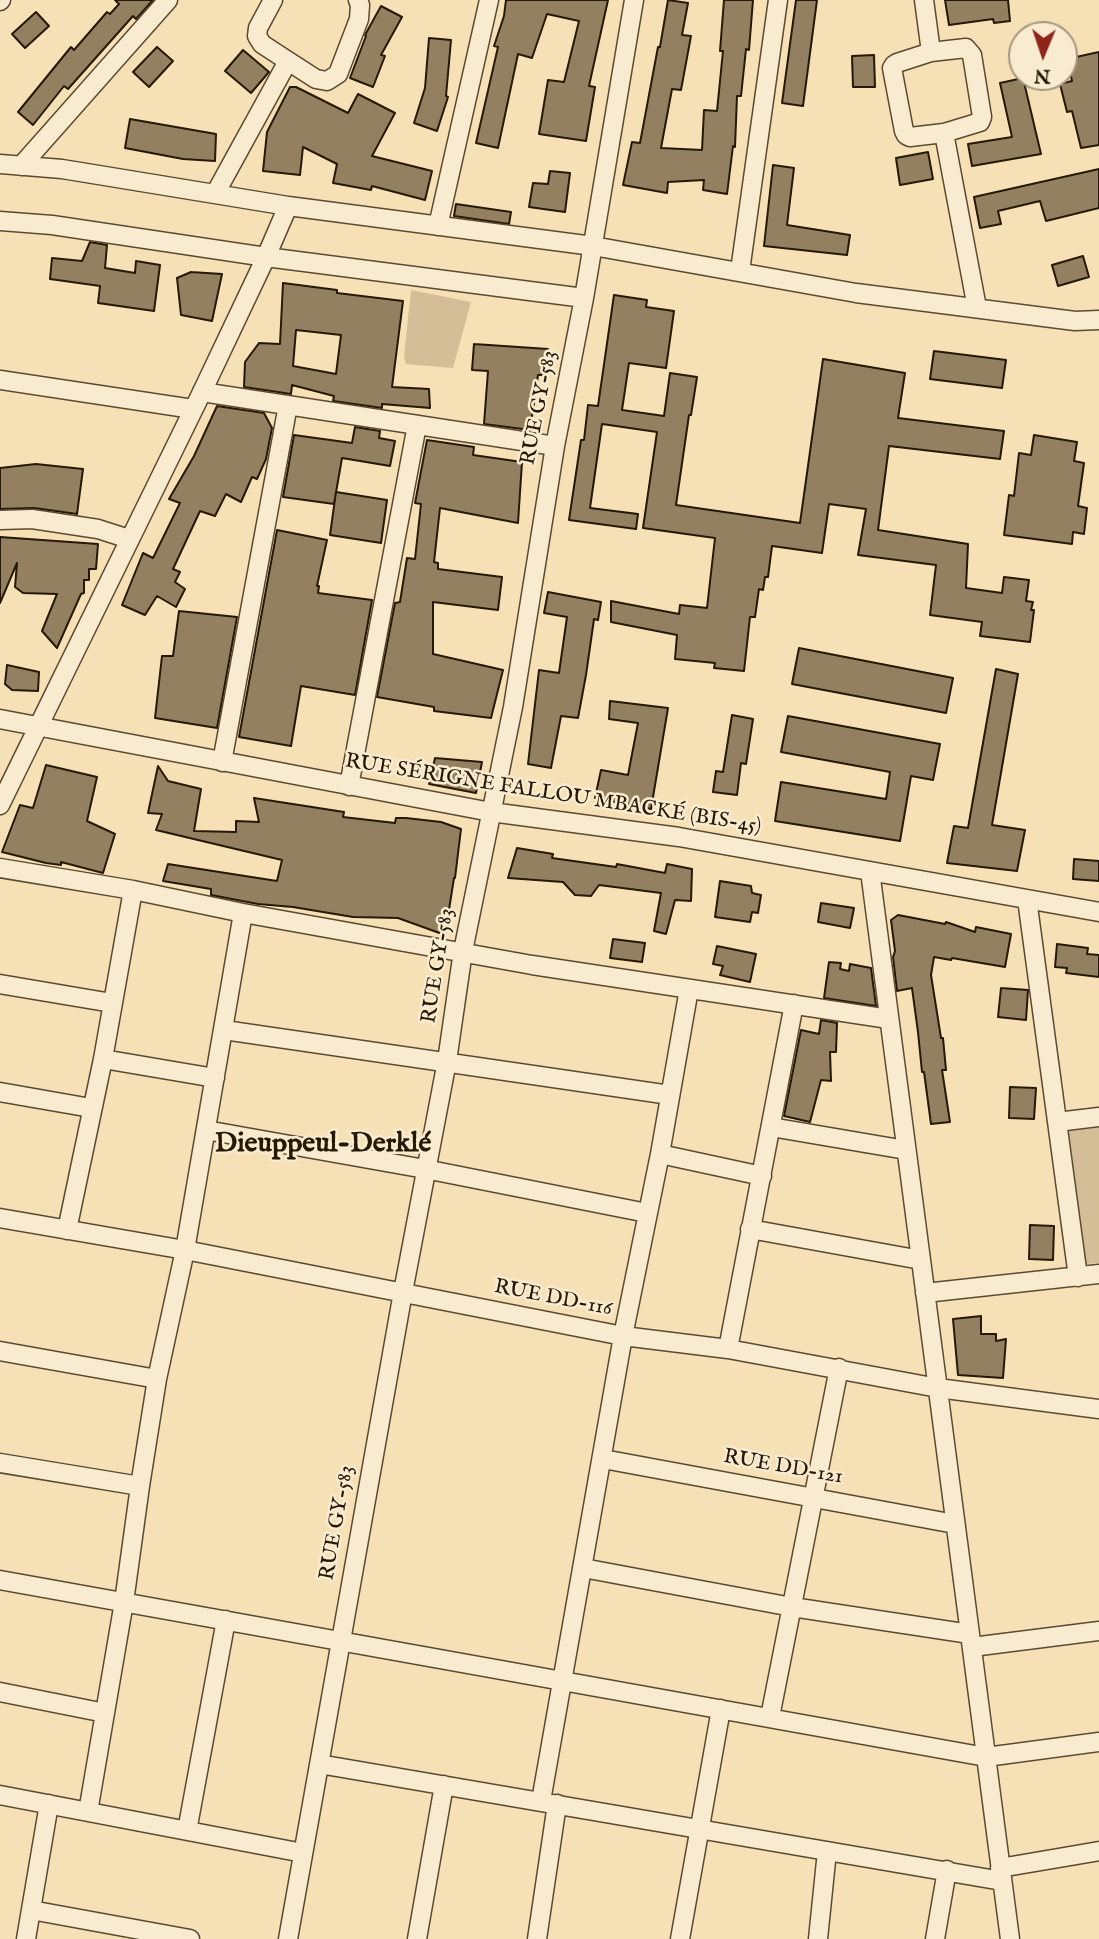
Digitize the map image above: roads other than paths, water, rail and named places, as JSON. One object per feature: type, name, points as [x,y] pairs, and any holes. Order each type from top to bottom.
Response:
[{"type":"street","points":[[21,166],[168,0]]},
{"type":"street","points":[[273,0],[258,28],[257,36],[262,44],[316,79],[327,81],[338,74],[359,19],[358,0]]},
{"type":"street","points":[[438,226],[489,0]]},
{"type":"street","name":"RUE GY-583","points":[[288,1939],[425,1168],[447,1061],[463,951],[513,706],[555,446],[584,298],[634,0]]},
{"type":"street","points":[[740,271],[778,0]]},
{"type":"street","points":[[925,0],[930,52]]},
{"type":"street","points":[[966,48],[972,55],[982,117],[976,124],[944,133],[910,137],[904,131],[892,68],[897,63],[930,52],[966,48]]},
{"type":"street","points":[[215,194],[288,61]]},
{"type":"street","points":[[944,133],[977,308]]},
{"type":"street","points":[[0,163],[62,169],[288,206],[593,246],[856,293],[1074,321],[1099,320]]},
{"type":"street","points":[[0,805],[202,392],[288,206]]},
{"type":"street","points":[[0,221],[51,225],[266,257],[584,298]]},
{"type":"street","points":[[0,380],[193,409]]},
{"type":"street","points":[[202,392],[555,446]]},
{"type":"street","points":[[222,762],[288,405]]},
{"type":"street","points":[[349,786],[418,425]]},
{"type":"street","points":[[0,520],[32,519],[98,529],[129,539]]},
{"type":"street","name":"RUE SÉRIGNE FALLOU MBACKÉ (BIS-45)","points":[[0,719],[491,812],[679,837],[1099,912]]},
{"type":"street","points":[[0,868],[133,890],[243,913],[532,965],[889,1019]]},
{"type":"street","points":[[870,871],[1010,1939]]},
{"type":"street","points":[[67,1230],[103,1059],[133,890]]},
{"type":"street","points":[[1027,899],[1078,1277]]},
{"type":"street","points":[[88,1812],[124,1602],[157,1379],[185,1250],[243,913]]},
{"type":"street","points":[[0,984],[112,1003]]},
{"type":"street","points":[[537,1939],[563,1680],[623,1336],[660,1154],[689,989]]},
{"type":"street","points":[[728,1349],[794,1004]]},
{"type":"street","points":[[224,1030],[670,1095]]},
{"type":"street","points":[[103,1059],[215,1078]]},
{"type":"street","points":[[0,1092],[91,1108]]},
{"type":"street","points":[[1057,1122],[1099,1117]]},
{"type":"street","points":[[771,1127],[906,1150]]},
{"type":"street","points":[[206,1130],[425,1168],[647,1213]]},
{"type":"street","points":[[660,1154],[762,1176]]},
{"type":"street","name":"RUE DD-116","points":[[0,1218],[185,1250],[623,1336],[728,1349],[938,1388],[1099,1409]]},
{"type":"street","points":[[750,1229],[921,1260]]},
{"type":"street","points":[[925,1293],[1099,1275]]},
{"type":"street","points":[[0,1351],[157,1379]]},
{"type":"street","points":[[771,1717],[839,1368]]},
{"type":"street","name":"RUE DD-121","points":[[603,1459],[955,1524]]},
{"type":"street","points":[[0,1463],[140,1486]]},
{"type":"street","points":[[583,1568],[971,1641],[1099,1630]]},
{"type":"street","points":[[0,1580],[986,1757],[1099,1742]]},
{"type":"street","points":[[187,1830],[226,1620]]},
{"type":"street","points":[[0,1692],[105,1713]]},
{"type":"street","points":[[680,1939],[722,1709]]},
{"type":"street","points":[[319,1764],[947,1870],[1001,1874],[1099,1851]]},
{"type":"street","points":[[417,1939],[444,1785]]},
{"type":"street","points":[[0,1795],[303,1853]]},
{"type":"street","points":[[26,1939],[49,1804]]},
{"type":"street","points":[[818,1939],[827,1851]]},
{"type":"street","points":[[935,1939],[947,1870]]},
{"type":"street","points":[[31,1910],[190,1939]]},
{"type":"district","name":"Dieuppeul-Derklé","points":[[323,1145]]}]
